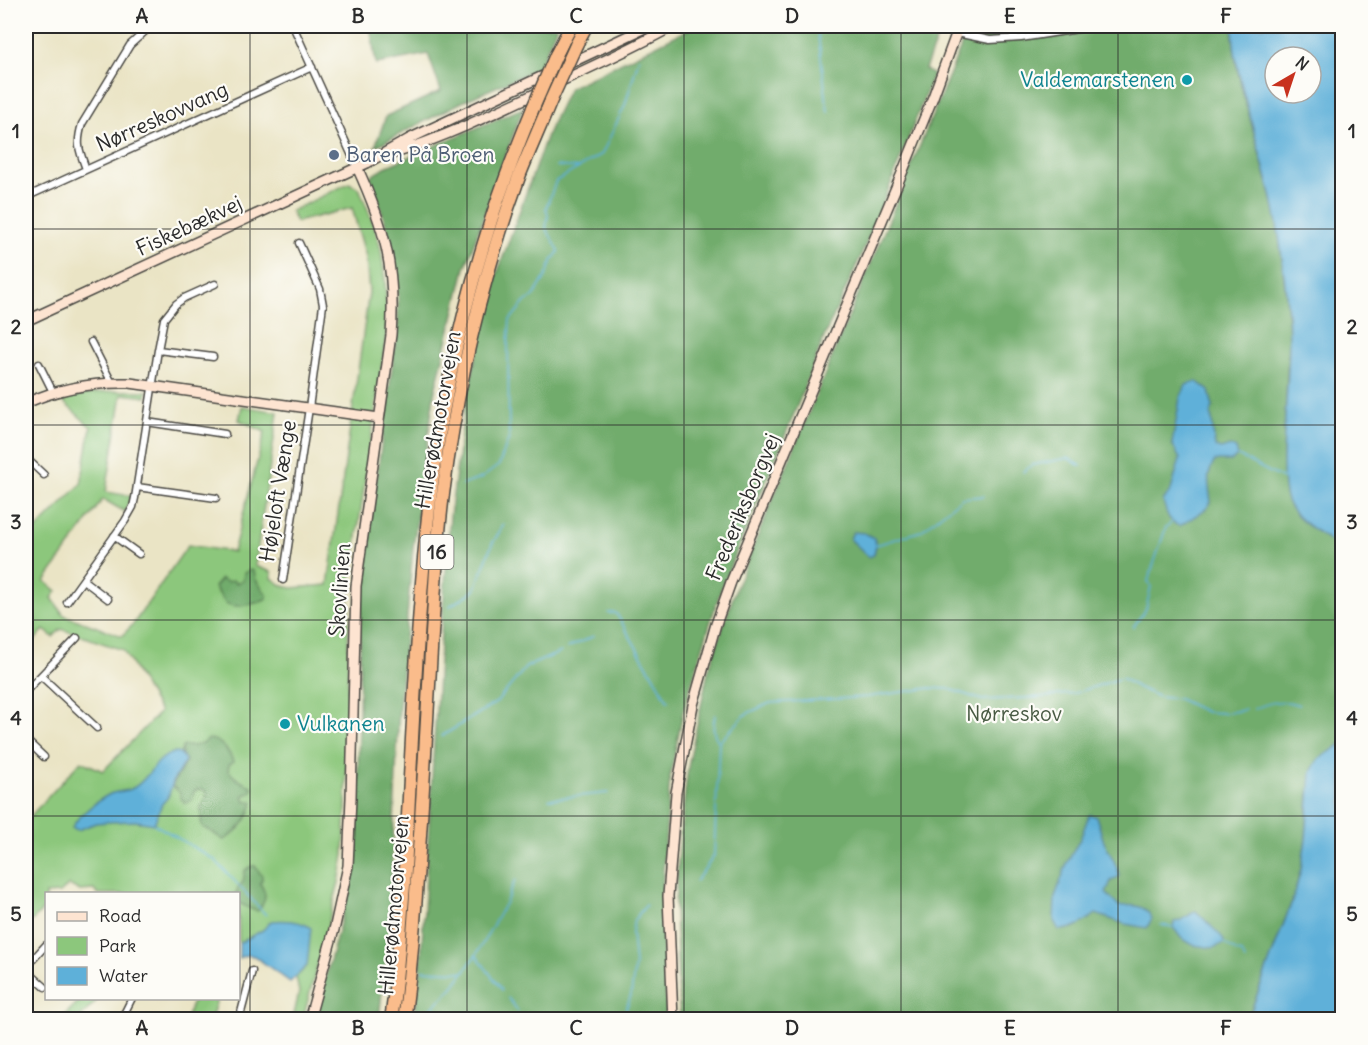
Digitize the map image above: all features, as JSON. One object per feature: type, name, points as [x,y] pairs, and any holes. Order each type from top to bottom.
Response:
[{"type":"highway","name":"Hillerødmotorvejen","points":[[391,1020],[404,878],[424,559],[435,458],[446,394],[472,281],[488,228],[533,108],[571,26]]},
{"type":"highway","name":"Hillerødmotorvejen","points":[[404,1020],[413,931],[437,559],[443,494],[458,397],[484,286],[520,174],[551,100],[586,26]]},
{"type":"street","points":[[86,169],[78,150],[78,136],[82,124],[129,45],[151,26]]},
{"type":"street","points":[[293,26],[357,167]]},
{"type":"street","name":"Fiskebækvej","points":[[367,163],[422,133],[649,26]]},
{"type":"street","name":"Fiskebækvej","points":[[26,321],[357,167],[409,149],[501,110],[673,26]]},
{"type":"street","name":"Frederiksborgvej","points":[[673,1020],[668,896],[676,794],[693,705],[716,624],[730,582],[915,140],[958,28],[990,40],[1021,38],[1097,26]]},
{"type":"street","name":"Nørreskovvang","points":[[26,196],[312,67]]},
{"type":"street","name":"Skovlinien","points":[[309,1020],[335,926],[348,866],[351,828],[356,586],[392,335],[392,282],[384,236],[376,209],[357,167]]},
{"type":"street","name":"Højeloft Vænge","points":[[283,580],[323,305],[320,289],[299,243]]},
{"type":"street","points":[[67,602],[133,507],[164,319],[184,298],[215,284]]},
{"type":"street","points":[[91,342],[112,383]]},
{"type":"street","points":[[158,350],[213,357]]},
{"type":"street","points":[[39,364],[53,392]]},
{"type":"street","name":"Højeloft Vænge","points":[[26,403],[53,392],[112,383],[153,386],[379,418]]},
{"type":"street","points":[[147,422],[225,434]]},
{"type":"street","points":[[26,459],[44,475]]},
{"type":"street","points":[[137,487],[216,498]]},
{"type":"street","points":[[114,536],[139,554]]},
{"type":"street","points":[[83,580],[108,599]]},
{"type":"street","points":[[26,692],[77,638]]},
{"type":"street","points":[[41,676],[97,728]]},
{"type":"street","points":[[26,740],[44,757]]},
{"type":"street","points":[[45,946],[26,968],[45,987]]},
{"type":"street","points":[[239,1020],[252,971]]},
{"type":"street","points":[[118,1020],[131,1000]]},
{"type":"green space","points":[[370,26],[557,26],[539,68],[464,101],[375,147],[386,116],[441,91],[428,54],[376,64]]},
{"type":"green space","points":[[695,26],[942,26],[925,69],[933,75],[891,183],[825,335],[723,584],[683,712],[670,777],[663,873],[662,928],[667,1019],[414,1019],[420,977],[450,516],[466,400],[493,285],[548,132],[569,88]]},
{"type":"green space","name":"Nørreskov","points":[[968,26],[1233,26],[1236,62],[1241,85],[1277,217],[1287,305],[1289,335],[1283,456],[1285,495],[1302,520],[1342,551],[1342,742],[1337,749],[1321,757],[1316,763],[1309,794],[1306,839],[1294,896],[1248,1019],[680,1020],[675,904],[680,836],[688,767],[708,672],[736,588]]},
{"type":"green space","points":[[523,108],[465,268],[434,395],[413,548],[399,708],[389,927],[379,1019],[314,1020],[351,883],[357,846],[361,591],[398,325],[398,292],[392,248],[370,177],[385,167]]},
{"type":"green space","points":[[349,183],[359,188],[379,243],[383,262],[386,304],[386,336],[349,592],[344,855],[303,1019],[293,1019],[299,992],[296,977],[307,966],[263,930],[240,942],[240,892],[96,892],[94,890],[80,891],[69,885],[61,892],[45,892],[45,908],[32,921],[26,919],[26,821],[81,761],[103,771],[160,712],[123,650],[61,629],[53,637],[44,630],[26,649],[26,540],[81,484],[91,427],[60,399],[104,392],[147,391],[146,397],[122,394],[106,492],[131,496],[125,512],[103,499],[45,581],[57,591],[52,598],[63,614],[122,636],[134,623],[188,545],[233,552],[265,432],[239,420],[242,406],[278,412],[255,566],[272,572],[272,578],[283,586],[292,588],[328,585],[369,292],[366,257],[352,208],[296,222],[291,211]]},
{"type":"green space","points":[[254,571],[256,580],[267,598],[241,606],[226,603],[214,587],[221,579],[227,582],[233,580],[236,583],[243,580],[244,573]]},
{"type":"green space","points":[[209,739],[221,744],[230,754],[233,762],[229,765],[230,773],[238,780],[252,786],[253,789],[243,796],[245,802],[253,802],[246,819],[234,833],[224,840],[202,827],[201,807],[207,797],[207,791],[197,789],[191,800],[185,803],[180,797],[180,792],[172,786],[186,761],[181,753],[182,747],[196,746]]},
{"type":"green space","points":[[255,866],[262,876],[260,883],[265,894],[258,911],[240,904],[240,892],[236,892],[243,882],[245,870]]},
{"type":"green space","points":[[80,1000],[97,1000],[79,1019],[61,1019]]},
{"type":"green space","points":[[194,1000],[217,1000],[211,1019],[186,1019]]},
{"type":"water","points":[[1233,26],[1342,26],[1342,551],[1301,520],[1288,504],[1285,494],[1283,457],[1289,336],[1284,275],[1270,190],[1239,76]]},
{"type":"water","points":[[1196,381],[1209,391],[1213,407],[1211,413],[1215,447],[1221,449],[1230,446],[1236,449],[1238,456],[1231,461],[1215,461],[1209,476],[1211,502],[1206,509],[1180,526],[1170,519],[1163,501],[1171,490],[1180,459],[1172,444],[1180,398],[1186,385]]},
{"type":"water","points":[[853,532],[864,533],[874,538],[876,545],[874,555],[869,557],[850,539]]},
{"type":"water","points":[[1342,742],[1342,1019],[1248,1019],[1294,896],[1301,869],[1306,839],[1311,772],[1319,759]]},
{"type":"water","points":[[175,752],[182,755],[185,761],[174,779],[168,797],[162,804],[154,824],[135,821],[109,822],[96,823],[78,830],[72,828],[78,818],[94,804],[110,794],[133,788],[162,759]]},
{"type":"water","points":[[1089,815],[1096,816],[1104,842],[1120,876],[1111,881],[1106,893],[1119,906],[1134,906],[1146,910],[1152,918],[1147,928],[1125,924],[1096,914],[1079,925],[1064,930],[1059,930],[1054,921],[1055,897],[1067,863],[1081,837]]},
{"type":"water","points":[[1196,911],[1223,938],[1224,943],[1213,948],[1193,945],[1181,938],[1173,927],[1174,922]]},
{"type":"water","points":[[271,921],[297,922],[311,928],[307,966],[290,982],[254,956],[247,955],[240,958],[240,942],[263,930]]},
{"type":"waterway","points":[[814,26],[817,27],[828,112]]},
{"type":"waterway","points":[[462,485],[482,478],[499,465],[509,438],[510,320],[525,302],[534,296],[559,251],[546,228],[548,215],[546,208],[556,181],[602,154],[625,105],[639,58]]},
{"type":"waterway","points":[[556,166],[579,168]]},
{"type":"waterway","points":[[1238,456],[1285,480]]},
{"type":"waterway","points":[[1023,472],[1032,465],[1068,458],[1081,466]]},
{"type":"waterway","points":[[876,545],[921,531],[962,498],[984,496]]},
{"type":"waterway","points":[[1133,627],[1146,609],[1151,586],[1148,581],[1166,527],[1172,522]]},
{"type":"waterway","points":[[450,606],[475,590],[492,544],[504,524]]},
{"type":"waterway","points":[[608,613],[616,613],[668,701]]},
{"type":"waterway","points":[[567,648],[594,636]]},
{"type":"waterway","points":[[442,736],[497,702],[526,667],[561,652]]},
{"type":"waterway","points":[[715,715],[715,736],[719,742],[746,714],[770,703],[867,697],[930,688],[949,689],[982,700],[1045,697],[1075,693],[1122,678],[1159,697],[1179,699],[1206,712],[1224,713],[1245,710]]},
{"type":"waterway","points":[[1254,709],[1276,702],[1299,705]]},
{"type":"waterway","points":[[696,881],[714,856],[719,742]]},
{"type":"waterway","points":[[549,799],[608,793]]},
{"type":"waterway","points":[[154,824],[215,860],[266,915]]},
{"type":"waterway","points":[[430,1020],[431,1009],[453,987],[476,955],[506,902],[515,880]]},
{"type":"waterway","points":[[622,1020],[631,995],[635,964],[632,932],[634,920],[646,905]]},
{"type":"waterway","points":[[1161,925],[1173,927]]},
{"type":"waterway","points":[[1224,943],[1242,953],[1245,960]]},
{"type":"waterway","points":[[476,955],[502,990]]},
{"type":"waterway","points":[[422,970],[463,972]]},
{"type":"waterway","points":[[508,998],[518,1011]]},
{"type":"place","name":"Valdemarstenen","points":[[1187,80]]},
{"type":"place","name":"Baren På Broen","points":[[334,155]]},
{"type":"place","name":"Vulkanen","points":[[285,724]]}]
